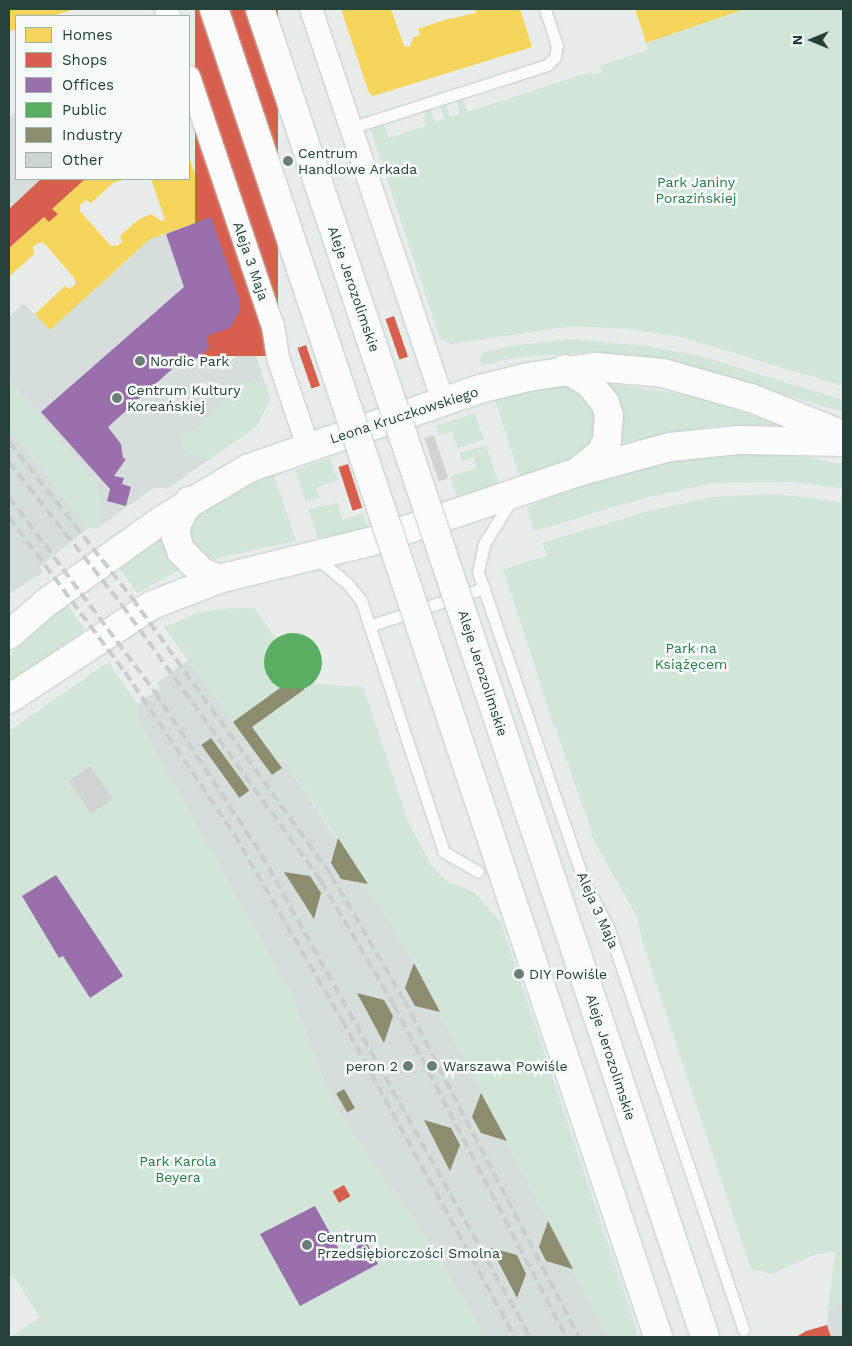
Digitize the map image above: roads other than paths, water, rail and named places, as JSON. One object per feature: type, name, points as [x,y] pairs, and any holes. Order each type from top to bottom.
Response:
[{"type":"main road","points":[[214,9],[658,1337]]},
{"type":"main road","name":"Aleje Jerozolimskie","points":[[260,9],[704,1337]]},
{"type":"main road","name":"Leona Kruczkowskiego","points":[[9,635],[47,602],[190,501],[249,468],[497,384],[565,369],[604,368],[663,373],[751,398],[843,435]]},
{"type":"main road","points":[[565,369],[589,383],[605,403],[609,415],[607,440],[601,453],[578,472]]},
{"type":"main road","points":[[9,699],[152,605],[219,579],[314,556],[514,495],[578,472],[670,447],[705,441],[770,439],[843,442]]},
{"type":"main road","points":[[190,501],[178,524],[176,537],[181,551],[202,572],[219,579]]},
{"type":"street","points":[[311,9],[443,402]]},
{"type":"street","name":"Aleja 3 Maja","points":[[190,80],[273,326],[278,358],[308,447]]},
{"type":"lane","points":[[350,128],[547,65],[555,57],[557,46],[545,9]]},
{"type":"lane","name":"Aleja 3 Maja","points":[[514,495],[479,557],[478,572],[584,881],[608,927],[744,1330]]},
{"type":"lane","points":[[314,556],[347,583],[361,600],[444,852],[478,872]]},
{"type":"lane","points":[[369,626],[484,588]]},
{"type":"railway","points":[[9,442],[132,598],[331,875],[404,1000],[579,1337]]},
{"type":"railway","points":[[9,462],[122,605],[321,881],[394,1005],[566,1337]]},
{"type":"railway","points":[[9,497],[155,692],[261,854],[530,1337]]},
{"type":"railway","points":[[9,517],[125,672],[234,834],[342,1020],[515,1337]]},
{"type":"place","name":"Centrum Handlowe Arkada","points":[[288,161]]},
{"type":"place","name":"Nordic Park","points":[[140,361]]},
{"type":"place","name":"Centrum Kultury Koreańskiej","points":[[117,398]]},
{"type":"place","name":"DIY Powiśle","points":[[519,974]]},
{"type":"place","name":"peron 2","points":[[408,1066]]},
{"type":"place","name":"Warszawa Powiśle","points":[[432,1066]]},
{"type":"place","name":"Centrum Przedsiębiorczości Smolna","points":[[307,1245]]},
{"type":"park label","name":"Park Janiny Porazińskiej","points":[[696,190]]},
{"type":"park label","name":"Park na Książęcem","points":[[691,656]]},
{"type":"park label","name":"Park Karola Beyera","points":[[178,1170]]}]
